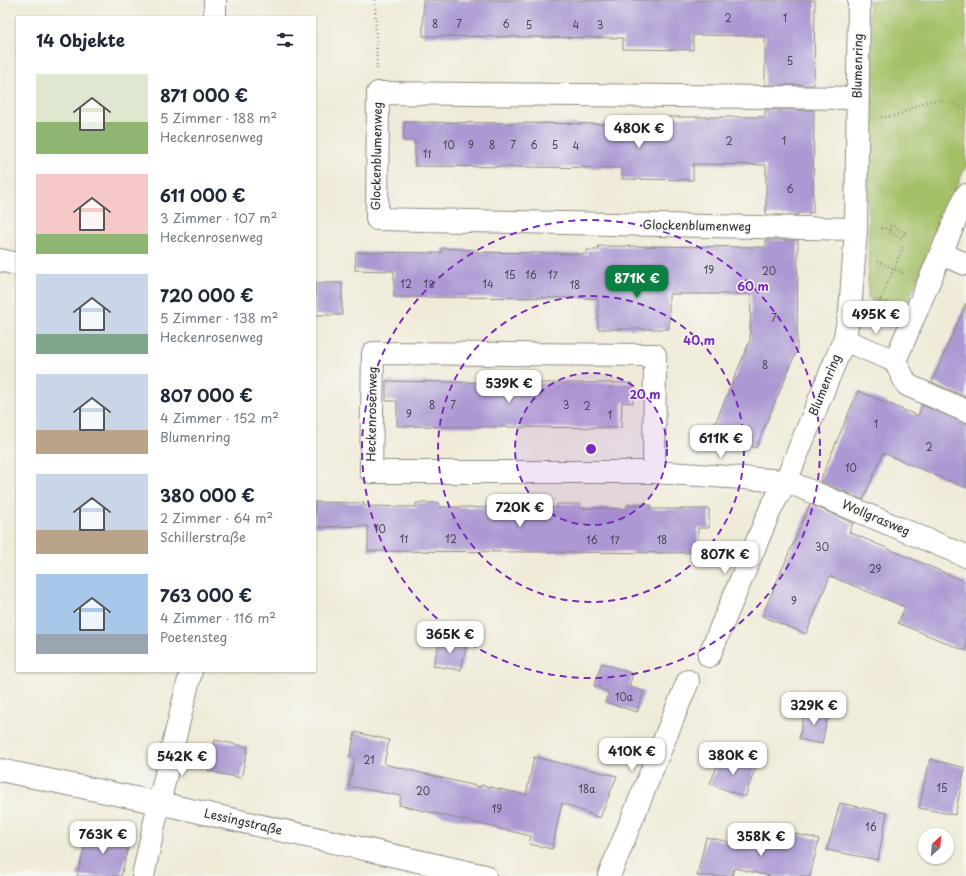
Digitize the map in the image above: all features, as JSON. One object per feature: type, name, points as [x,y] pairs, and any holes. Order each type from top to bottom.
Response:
[{"type":"street","points":[[215,0],[216,16]]},
{"type":"street","name":"Blumenring","points":[[710,656],[771,508],[786,481],[844,340],[850,312],[856,229],[859,0]]},
{"type":"street","name":"Glockenblumenweg","points":[[856,229],[377,219],[378,93],[858,98]]},
{"type":"street","points":[[895,362],[966,195]]},
{"type":"street","points":[[941,254],[966,264]]},
{"type":"street","points":[[0,260],[16,264]]},
{"type":"street","points":[[844,340],[895,362],[907,386],[966,411]]},
{"type":"street","name":"Heckenrosenweg","points":[[654,472],[655,355],[374,352],[370,472],[654,472],[786,481]]},
{"type":"street","name":"Wollgrasweg","points":[[786,481],[966,556]]},
{"type":"street","points":[[143,876],[191,672]]},
{"type":"street","points":[[609,876],[688,681]]},
{"type":"street","name":"Lessingstraße","points":[[0,770],[159,803],[485,876]]},
{"type":"path","points":[[375,0],[378,93]]},
{"type":"path","points":[[880,117],[891,117],[932,100],[944,100],[966,109]]},
{"type":"path","points":[[881,228],[890,229],[892,226],[905,232],[902,238],[889,232],[890,229]]},
{"type":"path","points":[[873,300],[880,301],[903,247]]},
{"type":"path","points":[[874,260],[912,277]]},
{"type":"green space","points":[[869,0],[966,0],[966,165],[903,313],[868,298]]},
{"type":"building","points":[[423,0],[815,0],[814,85],[765,85],[765,36],[693,35],[693,50],[623,49],[623,38],[423,36]]},
{"type":"building","points":[[765,110],[814,110],[813,213],[798,213],[798,215],[766,215],[766,165],[693,164],[693,180],[622,179],[622,168],[415,166],[415,141],[404,141],[404,122],[611,124],[611,120],[623,120],[622,117],[765,117]]},
{"type":"building","points":[[766,240],[798,240],[797,350],[756,448],[713,429],[750,340],[751,294],[669,294],[669,329],[598,329],[598,298],[394,297],[394,271],[355,270],[356,252],[441,253],[442,248],[476,250],[476,252],[587,254],[587,250],[599,250],[598,246],[766,247]]},
{"type":"building","points":[[316,283],[342,283],[342,315],[316,315]]},
{"type":"building","points":[[966,303],[966,397],[932,382]]},
{"type":"building","points":[[509,379],[532,379],[532,383],[633,383],[633,403],[622,402],[621,428],[397,426],[397,401],[386,401],[386,381],[509,383]]},
{"type":"building","points":[[858,391],[918,416],[922,405],[966,423],[966,488],[883,453],[863,500],[820,481]]},
{"type":"building","points":[[316,502],[364,503],[364,506],[416,507],[416,503],[439,503],[439,507],[486,508],[487,504],[510,504],[509,508],[557,508],[557,504],[580,504],[580,508],[627,509],[627,505],[651,505],[650,509],[709,509],[709,528],[698,528],[698,553],[368,551],[368,526],[316,527]]},
{"type":"building","points":[[810,504],[853,523],[849,532],[966,582],[966,651],[898,623],[905,607],[830,576],[806,634],[762,616]]},
{"type":"building","points":[[440,639],[467,644],[461,670],[433,666]]},
{"type":"building","points":[[602,663],[633,674],[629,686],[644,692],[637,712],[605,702],[609,692],[594,686]]},
{"type":"building","points":[[805,709],[828,714],[822,744],[799,739]]},
{"type":"building","points":[[355,732],[389,740],[384,764],[480,787],[481,785],[526,795],[534,757],[617,776],[600,818],[562,803],[552,849],[529,844],[531,836],[399,805],[401,796],[349,786],[355,758],[350,757]]},
{"type":"building","points":[[215,740],[248,747],[241,778],[208,771]]},
{"type":"building","points":[[722,754],[756,767],[745,797],[710,784]]},
{"type":"building","points":[[930,759],[965,768],[955,815],[919,808]]},
{"type":"building","points":[[840,803],[887,813],[878,860],[827,850]]},
{"type":"building","points":[[89,829],[130,840],[121,876],[77,876]]},
{"type":"building","points":[[773,829],[819,839],[810,876],[770,876],[734,868],[732,876],[697,876],[706,837],[768,850]]}]
